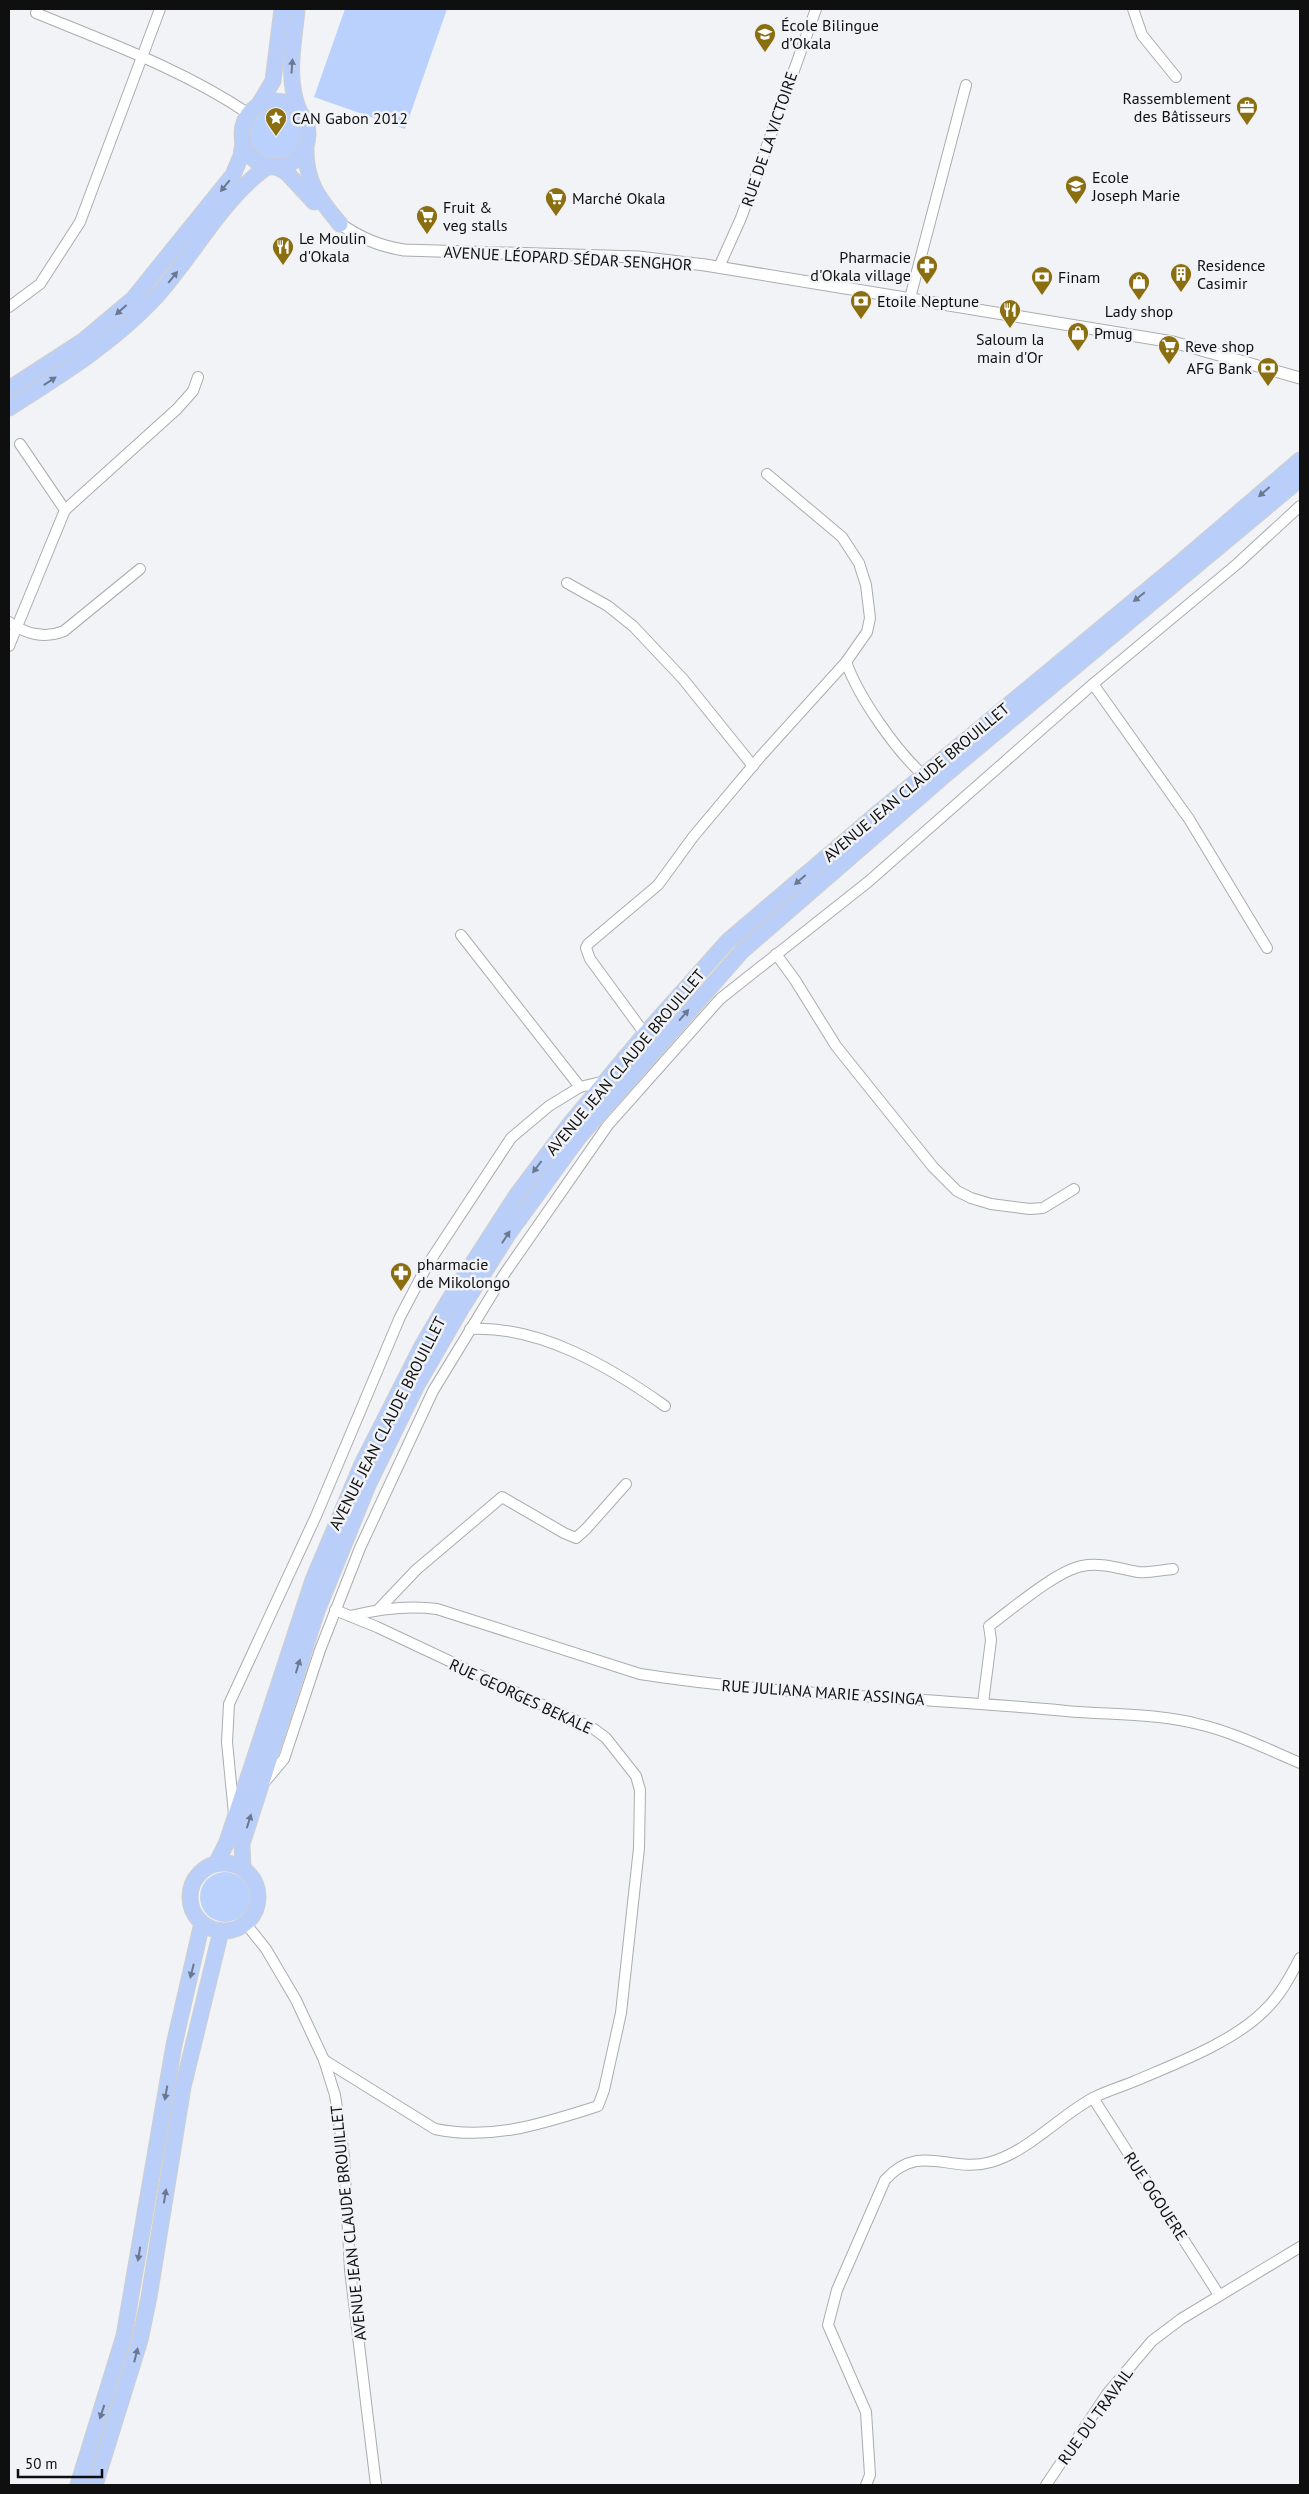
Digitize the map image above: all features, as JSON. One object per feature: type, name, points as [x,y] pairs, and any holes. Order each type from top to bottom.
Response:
[{"type":"main road","points":[[9,389],[83,341],[133,299],[233,175],[241,156],[244,142],[243,132],[254,110],[270,89],[274,74],[282,9]]},
{"type":"main road","points":[[297,9],[291,83],[292,96],[308,129],[306,147],[307,174],[323,205],[340,224]]},
{"type":"main road","points":[[254,110],[268,102],[280,102],[291,106],[300,113]]},
{"type":"main road","points":[[244,142],[252,158],[291,177],[327,215],[340,224]]},
{"type":"main road","points":[[9,408],[91,354],[130,323],[160,292],[242,188],[273,167],[294,161],[306,147]]},
{"type":"main road","name":"AVENUE JEAN CLAUDE BROUILLET","points":[[217,1862],[227,1842],[313,1580],[336,1521],[388,1412],[422,1346],[501,1218],[569,1125],[645,1034],[728,941],[923,775],[1181,562],[1300,460]]},
{"type":"main road","name":"AVENUE JEAN CLAUDE BROUILLET","points":[[243,1868],[242,1844],[317,1611],[368,1485],[403,1412],[486,1268],[527,1206],[579,1137],[742,951],[946,774],[1300,479]]},
{"type":"main road","points":[[217,1862],[228,1862],[243,1868],[253,1877],[259,1897],[257,1907],[246,1924],[232,1931],[221,1931],[202,1923],[194,1913],[190,1892],[199,1873],[217,1862]]},
{"type":"main road","points":[[78,2485],[115,2371],[124,2336],[175,2038],[202,1923]]},
{"type":"main road","points":[[95,2485],[140,2340],[149,2297],[183,2087],[221,1931]]},
{"type":"street","points":[[38,9],[36,13],[142,56],[254,110]]},
{"type":"street","points":[[9,307],[40,284],[80,222],[160,9]]},
{"type":"street","name":"RUE DE LA VICTOIRE","points":[[719,267],[741,218],[816,9]]},
{"type":"street","points":[[1133,9],[1142,35],[1176,77]]},
{"type":"street","points":[[910,298],[966,85]]},
{"type":"street","name":"AVENUE LÉOPARD SÉDAR SENGHOR","points":[[340,224],[362,238],[386,247],[404,250],[638,258],[719,267],[1173,342],[1300,378]]},
{"type":"street","points":[[9,646],[13,625],[64,510],[177,409],[193,391],[198,377]]},
{"type":"street","points":[[20,444],[64,510]]},
{"type":"street","points":[[645,1034],[590,959],[586,948],[588,944],[658,885],[693,837],[753,766],[846,662],[867,632],[870,618],[866,585],[859,563],[842,538],[767,474]]},
{"type":"street","points":[[260,1786],[280,1766],[284,1759],[335,1610],[390,1480],[434,1391],[505,1273],[608,1125],[701,1018],[720,999],[868,882],[1094,684],[1237,564],[1300,506]]},
{"type":"street","points":[[13,625],[42,636],[52,636],[64,631],[140,569]]},
{"type":"street","points":[[567,584],[608,606],[633,626],[683,679],[753,766]]},
{"type":"street","points":[[846,662],[859,691],[909,762],[923,775]]},
{"type":"street","points":[[1094,684],[1189,819],[1267,948]]},
{"type":"street","points":[[461,935],[580,1087]]},
{"type":"street","points":[[776,954],[795,980],[836,1046],[933,1167],[958,1191],[991,1204],[1030,1209],[1043,1208],[1074,1189]]},
{"type":"street","points":[[234,1816],[227,1742],[230,1704],[316,1516],[375,1371],[400,1317],[442,1242],[511,1138],[549,1106],[580,1087],[605,1081]]},
{"type":"street","points":[[470,1329],[514,1330],[547,1342],[613,1371],[665,1406]]},
{"type":"street","points":[[378,1610],[416,1570],[502,1497],[576,1538],[586,1530],[626,1484]]},
{"type":"street","points":[[983,1703],[991,1640],[989,1626],[1063,1573],[1081,1566],[1116,1567],[1140,1572],[1173,1569]]},
{"type":"street","name":"RUE JULIANA MARIE ASSINGA","points":[[350,1616],[378,1610],[418,1606],[438,1608],[640,1674],[790,1691],[983,1703],[1160,1718],[1197,1724],[1300,1763]]},
{"type":"street","name":"RUE GEORGES BEKALE","points":[[324,2060],[435,2129],[456,2133],[510,2132],[598,2106],[604,2090],[621,2013],[639,1848],[640,1790],[636,1776],[606,1738],[594,1729],[335,1610]]},
{"type":"street","name":"AVENUE JEAN CLAUDE BROUILLET","points":[[246,1924],[279,1968],[324,2060],[334,2095],[341,2130],[348,2206],[350,2270],[376,2485]]},
{"type":"street","points":[[866,2485],[870,2475],[866,2412],[828,2325],[842,2277],[885,2180],[894,2171],[915,2160],[927,2159],[976,2165],[1008,2156],[1093,2098],[1235,2034],[1264,2011],[1278,1996],[1300,1958]]},
{"type":"street","name":"RUE OGOUERE","points":[[1093,2098],[1219,2295]]},
{"type":"street","name":"RUE DU TRAVAIL","points":[[1046,2485],[1107,2394],[1152,2341],[1219,2295],[1300,2247]]},
{"type":"shaded area","points":[[345,9],[447,9],[405,129],[314,97]]},
{"type":"shaded area","points":[[270,109],[280,109],[294,116],[301,130],[301,140],[294,154],[280,161],[270,161],[260,157],[253,150],[249,140],[249,130],[253,120],[260,113]]},
{"type":"shaded area","points":[[220,1872],[230,1872],[243,1879],[250,1892],[250,1902],[243,1915],[230,1922],[220,1922],[211,1918],[204,1911],[200,1902],[200,1892],[204,1883],[211,1876]]},
{"type":"place","name":"École Bilingue d’Okala","points":[[765,53]]},
{"type":"place","name":"Rassemblement des Bâtisseurs","points":[[1247,126]]},
{"type":"place","name":"CAN Gabon 2012","points":[[276,137]]},
{"type":"place","name":"Ecole Joseph Marie","points":[[1076,205]]},
{"type":"place","name":"Marché Okala","points":[[556,217]]},
{"type":"place","name":"Fruit & veg stalls","points":[[427,235]]},
{"type":"place","name":"Le Moulin d'Okala","points":[[283,266]]},
{"type":"place","name":"Pharmacie d'Okala village","points":[[927,285]]},
{"type":"place","name":"Residence Casimir","points":[[1181,293]]},
{"type":"place","name":"Finam","points":[[1042,296]]},
{"type":"place","name":"Lady shop","points":[[1139,301]]},
{"type":"place","name":"Etoile Neptune","points":[[861,320]]},
{"type":"place","name":"Saloum la main d'Or","points":[[1010,329]]},
{"type":"place","name":"Pmug","points":[[1078,352]]},
{"type":"place","name":"Reve shop","points":[[1169,365]]},
{"type":"place","name":"AFG Bank","points":[[1268,387]]},
{"type":"place","name":"pharmacie de Mikolongo","points":[[401,1292]]}]
